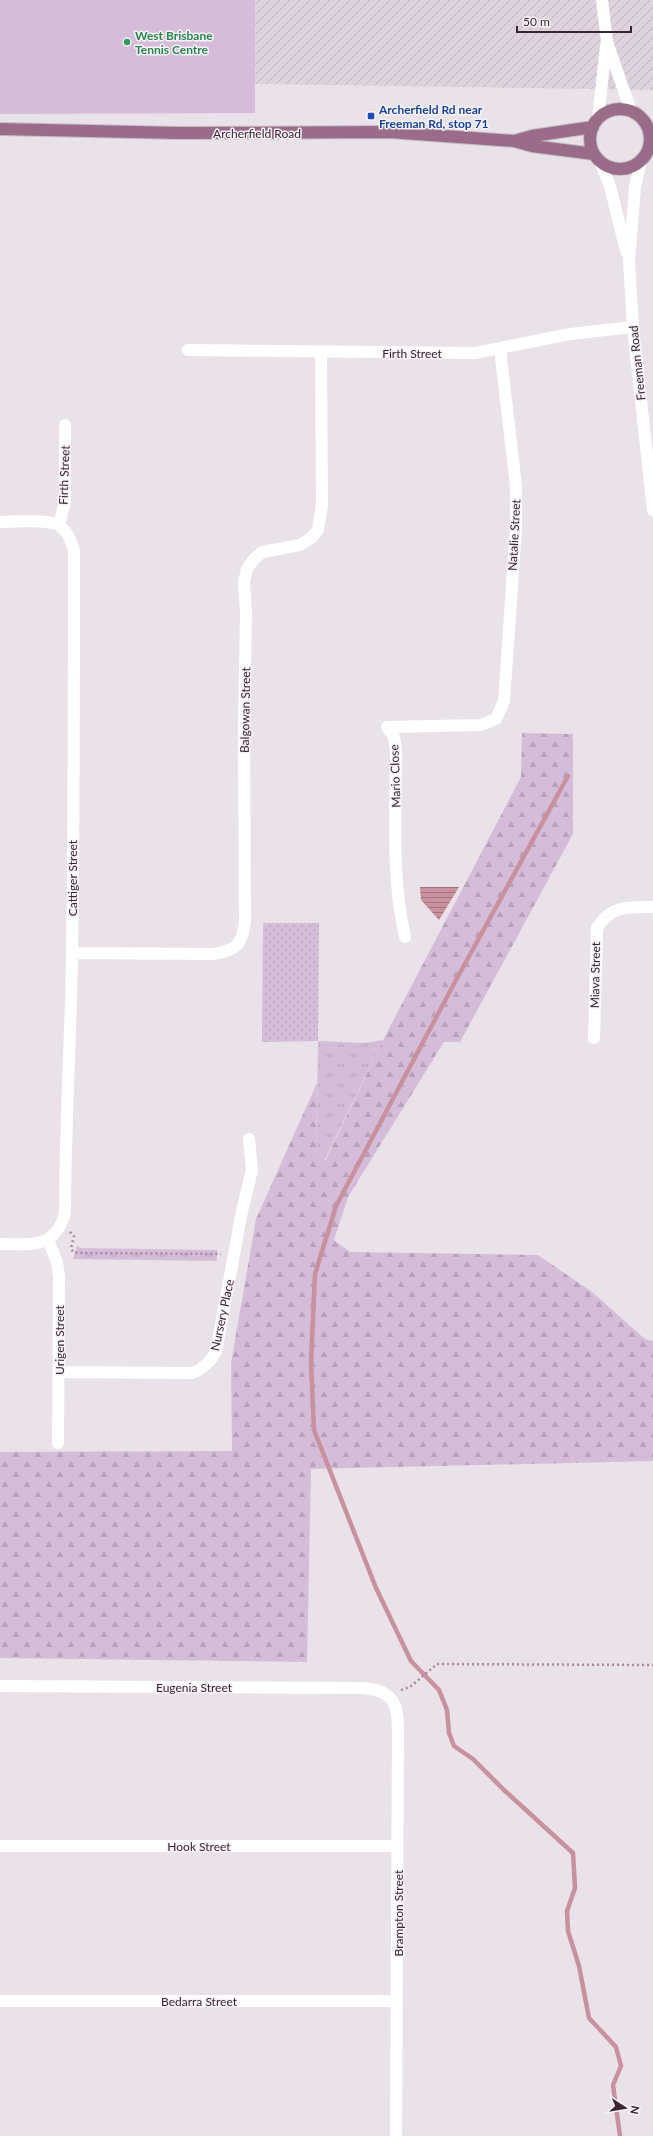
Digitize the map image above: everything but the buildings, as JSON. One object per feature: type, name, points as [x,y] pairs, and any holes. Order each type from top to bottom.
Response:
[{"type":"main road","points":[[635,113],[645,123],[649,133],[650,143],[647,155],[625,169],[608,167],[597,158],[590,136],[596,123],[613,110],[635,113],[653,119]]},
{"type":"main road","name":"Archerfield Road","points":[[514,141],[596,123]]},
{"type":"main road","name":"Archerfield Road","points":[[0,129],[179,133],[390,132],[514,141],[532,146],[597,158]]},
{"type":"street","points":[[596,123],[607,42],[602,0]]},
{"type":"street","points":[[607,42],[635,113]]},
{"type":"street","name":"Freeman Road","points":[[647,155],[635,187],[629,262],[633,327],[653,510]]},
{"type":"street","name":"Freeman Road","points":[[597,158],[610,186],[629,262]]},
{"type":"street","name":"Firth Street","points":[[188,350],[475,353],[500,350],[570,334],[633,327]]},
{"type":"street","name":"Natalie Street","points":[[496,719],[504,701],[516,514],[516,486],[500,350]]},
{"type":"street","name":"Balgowan Street","points":[[72,953],[213,954],[233,949],[240,941],[245,920],[244,732],[246,611],[244,582],[247,569],[254,559],[262,552],[300,545],[311,538],[318,530],[322,505],[321,352]]},
{"type":"street","name":"Firth Street","points":[[59,525],[65,501],[66,425]]},
{"type":"street","points":[[0,522],[45,522],[59,525]]},
{"type":"street","name":"Cattiger Street","points":[[59,525],[68,535],[74,550],[72,953],[69,1084],[65,1124],[65,1213],[61,1227]]},
{"type":"street","name":"Mario Close","points":[[405,937],[398,906],[396,880],[396,749],[394,737],[387,727],[481,725],[496,719]]},
{"type":"street","name":"Miava Street","points":[[594,1038],[597,928],[604,916],[616,909],[653,907]]},
{"type":"street","name":"Nursery Place","points":[[59,1372],[192,1373],[205,1366],[216,1352],[234,1254],[252,1170],[249,1139]]},
{"type":"street","points":[[0,1244],[38,1243],[48,1240],[61,1227]]},
{"type":"street","name":"Urigen Street","points":[[48,1240],[57,1262],[59,1277],[58,1443]]},
{"type":"street","name":"Eugenia Street","points":[[0,1686],[363,1688],[374,1689],[387,1694]]},
{"type":"street","name":"Brampton Street","points":[[387,1694],[393,1700],[397,1710],[398,1722],[396,2136]]},
{"type":"street","name":"Hook Street","points":[[0,1846],[398,1846]]},
{"type":"street","name":"Bedarra Street","points":[[0,2001],[397,2002]]},
{"type":"path","points":[[61,1227],[74,1236],[71,1248],[73,1252],[78,1253],[234,1254]]},
{"type":"path","points":[[387,1694],[410,1687],[432,1667],[443,1663],[653,1665]]},
{"type":"shaded area","points":[[255,0],[653,0],[653,90],[255,84]]},
{"type":"shaded area","points":[[420,887],[459,887],[439,920],[421,900]]},
{"type":"green space","name":"West Brisbane Tennis Centre","points":[[0,0],[255,0],[255,113],[0,114]]},
{"type":"green space","points":[[522,733],[573,734],[573,834],[460,1042],[444,1042],[348,1197],[334,1240],[350,1252],[538,1255],[592,1292],[645,1339],[653,1341],[653,1461],[311,1469],[307,1662],[0,1658],[0,1452],[232,1451],[231,1363],[256,1219],[317,1083],[316,1158],[325,1161],[383,1040],[521,777]]},
{"type":"green space","points":[[263,923],[319,923],[318,1041],[262,1042]]},
{"type":"green space","points":[[383,1040],[324,1161],[316,1158],[318,1041],[364,1043]]},
{"type":"green space","points":[[77,1246],[81,1248],[217,1250],[217,1261],[73,1259]]},
{"type":"waterway","points":[[568,776],[456,980],[336,1206],[315,1274],[311,1362],[314,1430],[376,1588],[411,1661],[439,1690],[447,1710],[449,1733],[454,1746],[473,1759],[504,1790],[573,1853],[575,1888],[567,1911],[568,1931],[579,1966],[589,2018],[616,2047],[621,2066],[613,2085],[620,2136]]},
{"type":"place","name":"West Brisbane Tennis Centre","points":[[127,42]]},
{"type":"place","name":"Archerfield Rd near Freeman Rd, stop 71","points":[[371,116]]}]
